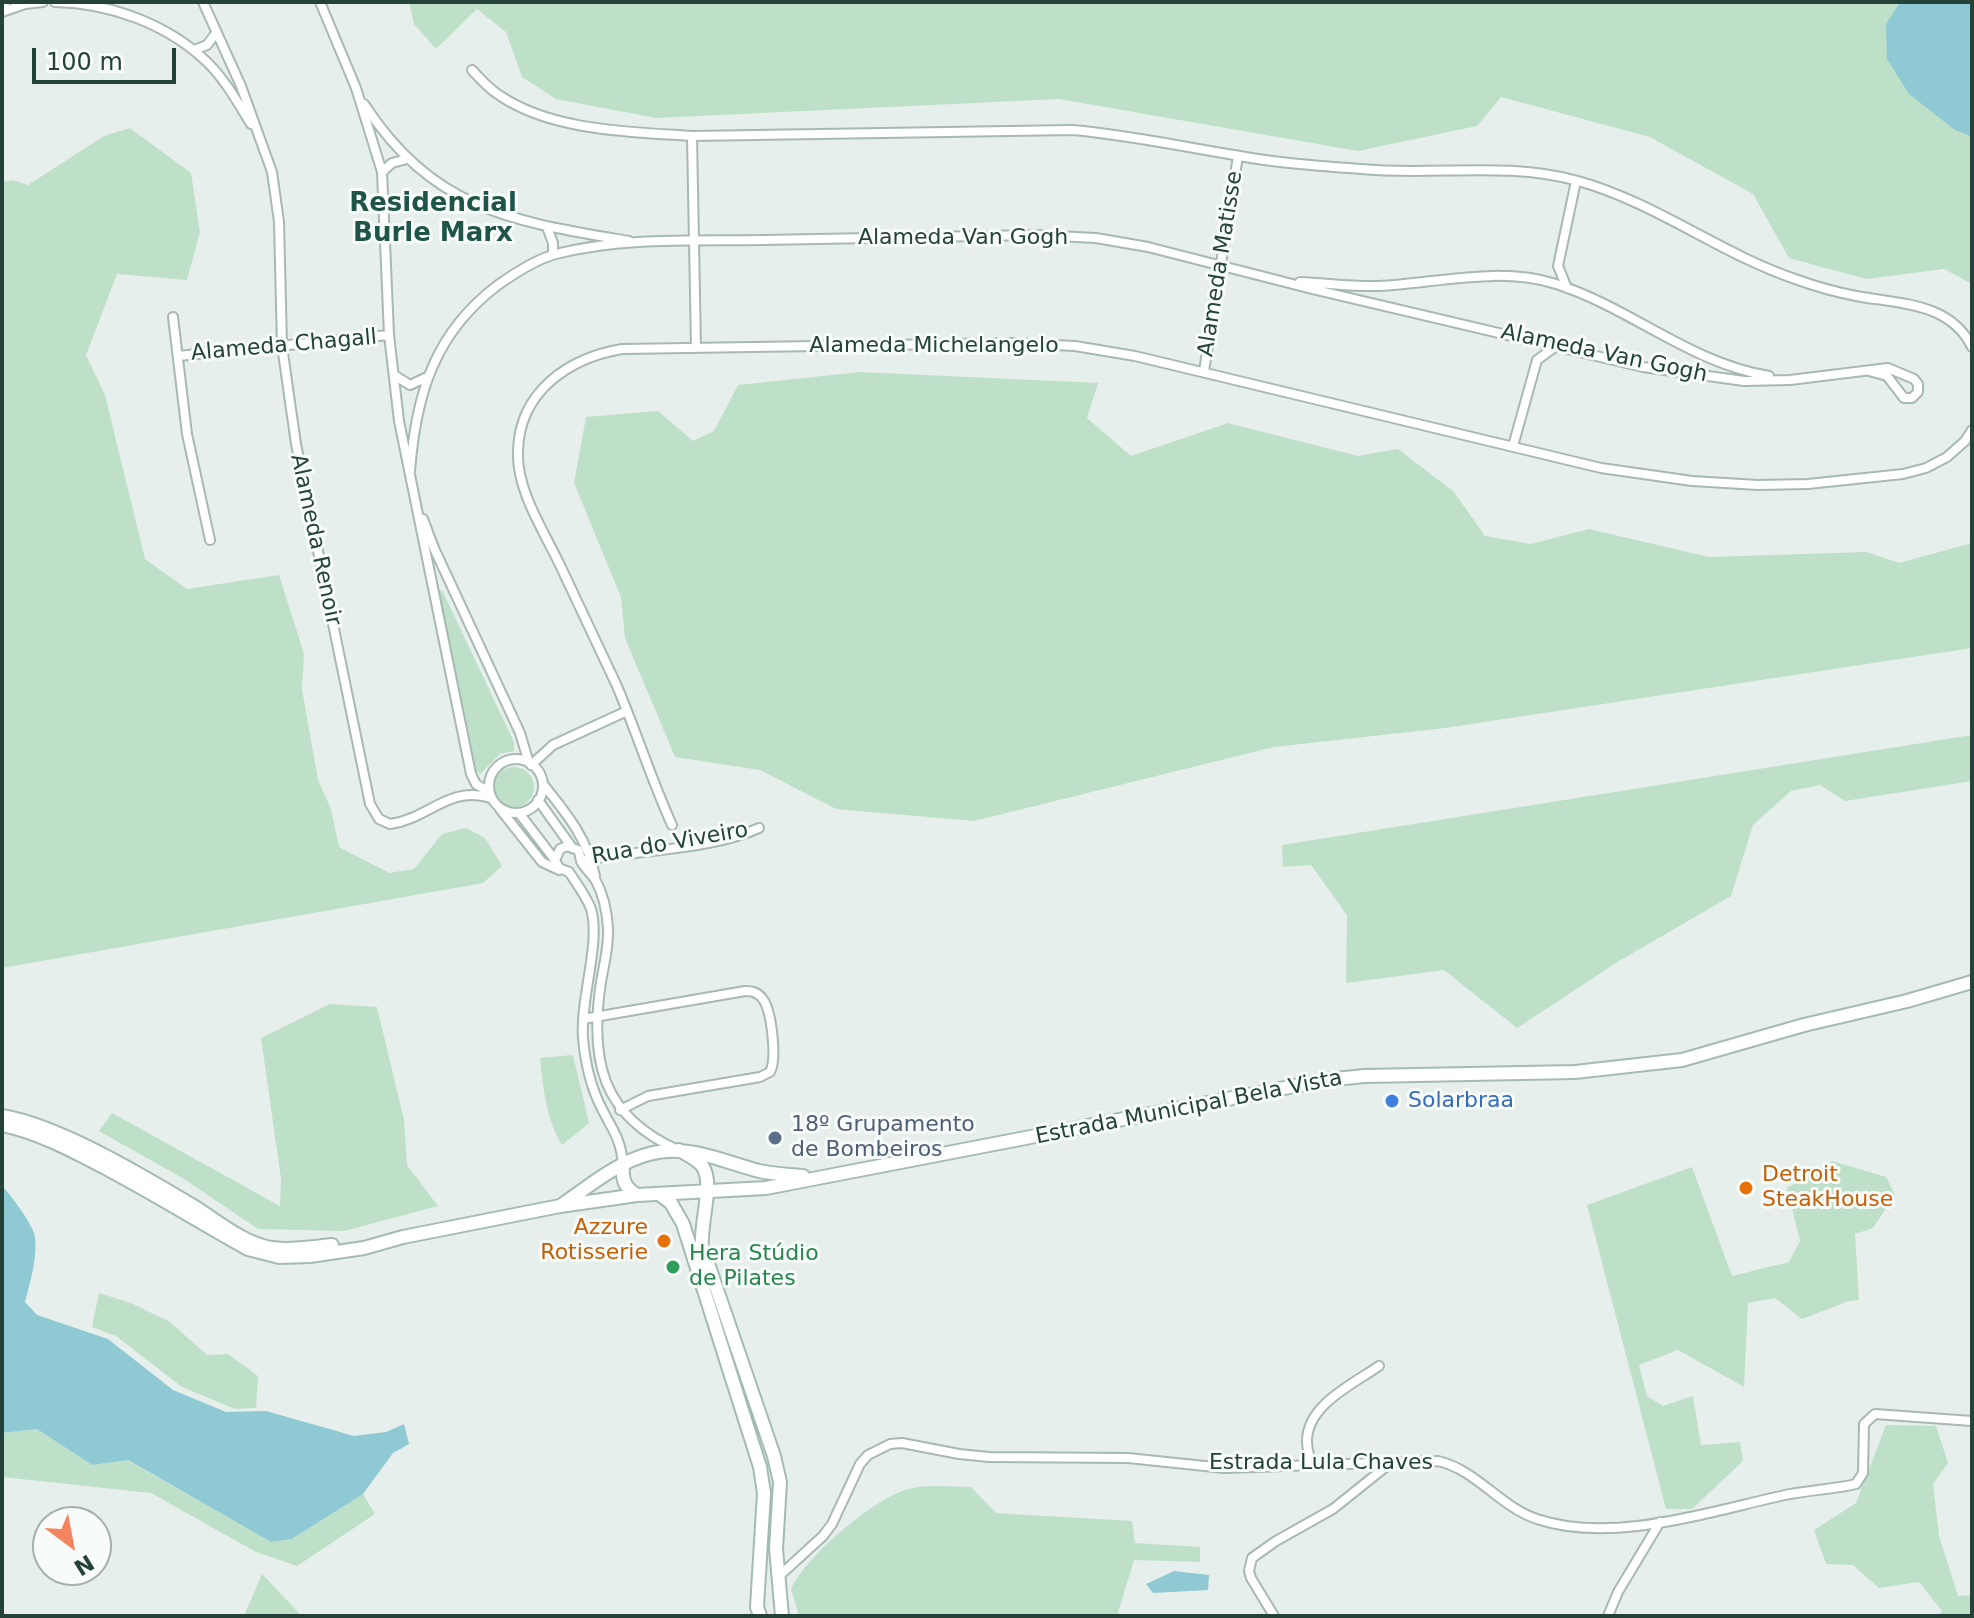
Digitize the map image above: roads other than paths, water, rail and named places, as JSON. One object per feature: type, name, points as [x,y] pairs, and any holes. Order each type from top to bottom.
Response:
[{"type":"main road","name":"Estrada Municipal Bela Vista","points":[[2,1125],[39,1136],[77,1153],[248,1249],[264,1255],[310,1256],[364,1248],[403,1237],[560,1206],[637,1195],[748,1191],[1326,1080],[1364,1076],[1575,1072],[1682,1060],[1972,982]]},
{"type":"main road","name":"Estrada Municipal Bela Vista","points":[[2,1116],[36,1125],[67,1139],[160,1187],[261,1245],[307,1248],[403,1237]]},
{"type":"main road","points":[[560,1206],[623,1165],[651,1153],[679,1150],[761,1171],[820,1178]]},
{"type":"main road","points":[[679,1150],[704,1168],[707,1193],[701,1231],[702,1246],[774,1456],[780,1482],[776,1549],[782,1616]]},
{"type":"main road","points":[[623,1165],[624,1183],[637,1195]]},
{"type":"main road","points":[[659,1194],[671,1203],[683,1224],[760,1467],[764,1493],[757,1607],[760,1616]]},
{"type":"street","points":[[2,12],[43,2]]},
{"type":"street","points":[[55,2],[103,8],[132,16],[194,50],[227,85],[260,138]]},
{"type":"street","points":[[203,2],[241,86],[260,138]]},
{"type":"street","points":[[320,2],[356,88],[382,172],[389,335],[399,421],[471,774],[476,784],[503,810],[519,813],[538,800],[543,784]]},
{"type":"street","points":[[194,50],[207,45],[216,33]]},
{"type":"street","points":[[472,70],[500,97],[523,108],[560,121],[638,133],[692,136],[1073,130],[1126,135],[1238,156],[1374,170],[1529,172],[1576,181],[1644,204],[1764,268],[1797,280],[1855,296],[1931,310],[1957,325],[1972,347]]},
{"type":"street","points":[[356,88],[378,124],[407,159],[463,198],[514,219],[641,243]]},
{"type":"street","points":[[692,136],[696,348]]},
{"type":"street","name":"Alameda Renoir","points":[[260,138],[276,190],[282,346],[301,471],[370,804],[379,819],[390,824],[454,797],[473,794],[493,799]]},
{"type":"street","name":"Alameda Matisse","points":[[1204,371],[1238,156]]},
{"type":"street","points":[[382,172],[392,163],[407,159]]},
{"type":"street","points":[[1567,288],[1558,266],[1576,181]]},
{"type":"street","points":[[547,227],[553,243],[553,255]]},
{"type":"street","name":"Alameda Van Gogh","points":[[641,243],[1066,236],[1148,247],[1643,367],[1744,381],[1790,380],[1888,368],[1906,374],[1918,384],[1916,395],[1910,399],[1904,398],[1887,376],[1869,371]]},
{"type":"street","points":[[410,471],[414,427],[427,376],[450,334],[486,294],[508,277],[553,255],[641,243]]},
{"type":"street","points":[[1540,281],[1558,266]]},
{"type":"street","name":"Alameda Van Gogh","points":[[1279,280],[1374,286],[1491,277],[1540,281],[1593,297],[1706,358],[1790,380]]},
{"type":"street","points":[[1373,302],[1374,286]]},
{"type":"street","points":[[173,317],[187,434],[210,540]]},
{"type":"street","name":"Alameda Chagall","points":[[178,356],[389,335]]},
{"type":"street","points":[[1526,339],[1537,360]]},
{"type":"street","name":"Alameda Michelangelo","points":[[672,825],[627,711],[522,482],[518,448],[521,429],[542,388],[567,366],[583,358],[622,349],[1047,344],[1100,349],[1204,371],[1601,468],[1679,480],[1758,485],[1808,484],[1903,474],[1926,468],[1959,448],[1972,430]]},
{"type":"street","points":[[1513,446],[1537,360],[1556,346]]},
{"type":"street","points":[[1702,377],[1707,367],[1706,358]]},
{"type":"street","points":[[393,374],[410,385],[427,376]]},
{"type":"street","points":[[415,496],[450,584],[520,733],[530,764]]},
{"type":"street","points":[[433,589],[438,584],[450,584]]},
{"type":"street","points":[[530,764],[553,745],[627,711]]},
{"type":"street","points":[[581,861],[578,868],[568,872],[542,862],[493,799],[492,774],[503,762],[519,760],[539,772],[543,784],[580,833],[592,858],[608,931],[599,1015],[602,1067],[607,1085],[620,1110],[647,1135],[679,1150]]},
{"type":"street","points":[[538,800],[571,846],[580,853],[581,861],[596,881]]},
{"type":"street","points":[[519,813],[559,868],[568,872],[586,898],[593,919],[583,1037],[591,1080],[603,1112],[621,1144],[623,1165]]},
{"type":"street","name":"Rua do Viveiro","points":[[581,861],[724,839],[759,828]]},
{"type":"street","points":[[555,860],[560,849],[571,846]]},
{"type":"street","points":[[583,1019],[745,991],[758,994],[765,1002],[775,1054],[770,1072],[760,1077],[648,1096],[620,1110]]},
{"type":"street","points":[[1312,1466],[1307,1439],[1315,1415],[1345,1389],[1379,1366]]},
{"type":"street","name":"Estrada Lula Chaves","points":[[778,1577],[832,1524],[860,1464],[868,1455],[890,1444],[902,1443],[989,1457],[1128,1458],[1224,1468],[1430,1461],[1447,1463],[1467,1473],[1524,1514],[1565,1526],[1628,1526],[1856,1484],[1863,1473],[1864,1424],[1875,1414],[1972,1421]]},
{"type":"street","points":[[1274,1616],[1251,1578],[1252,1558],[1266,1546],[1333,1509],[1389,1464]]},
{"type":"street","points":[[1608,1616],[1618,1592],[1660,1522]]},
{"type":"street","points":[[776,1549],[785,1559],[794,1560]]},
{"type":"water","points":[[1900,2],[1972,2],[1972,137],[1955,130],[1909,94],[1887,59],[1886,24]]},
{"type":"water","points":[[2,1186],[20,1208],[34,1233],[35,1259],[25,1302],[37,1315],[108,1339],[173,1390],[226,1412],[266,1411],[354,1436],[386,1432],[404,1424],[409,1444],[393,1453],[363,1494],[292,1539],[271,1542],[128,1460],[92,1465],[37,1429],[2,1433]]},
{"type":"water","points":[[1174,1571],[1209,1575],[1208,1590],[1153,1593],[1146,1584]]},
{"type":"place","name":"Solarbraa","points":[[1392,1101]]},
{"type":"place","name":"18º Grupamento de Bombeiros","points":[[775,1138]]},
{"type":"place","name":"Detroit SteakHouse","points":[[1746,1188]]},
{"type":"place","name":"Azzure Rotisserie","points":[[664,1241]]},
{"type":"place","name":"Hera Stúdio de Pilates","points":[[673,1267]]},
{"type":"district","name":"Residencial Burle Marx","points":[[433,219]]}]
